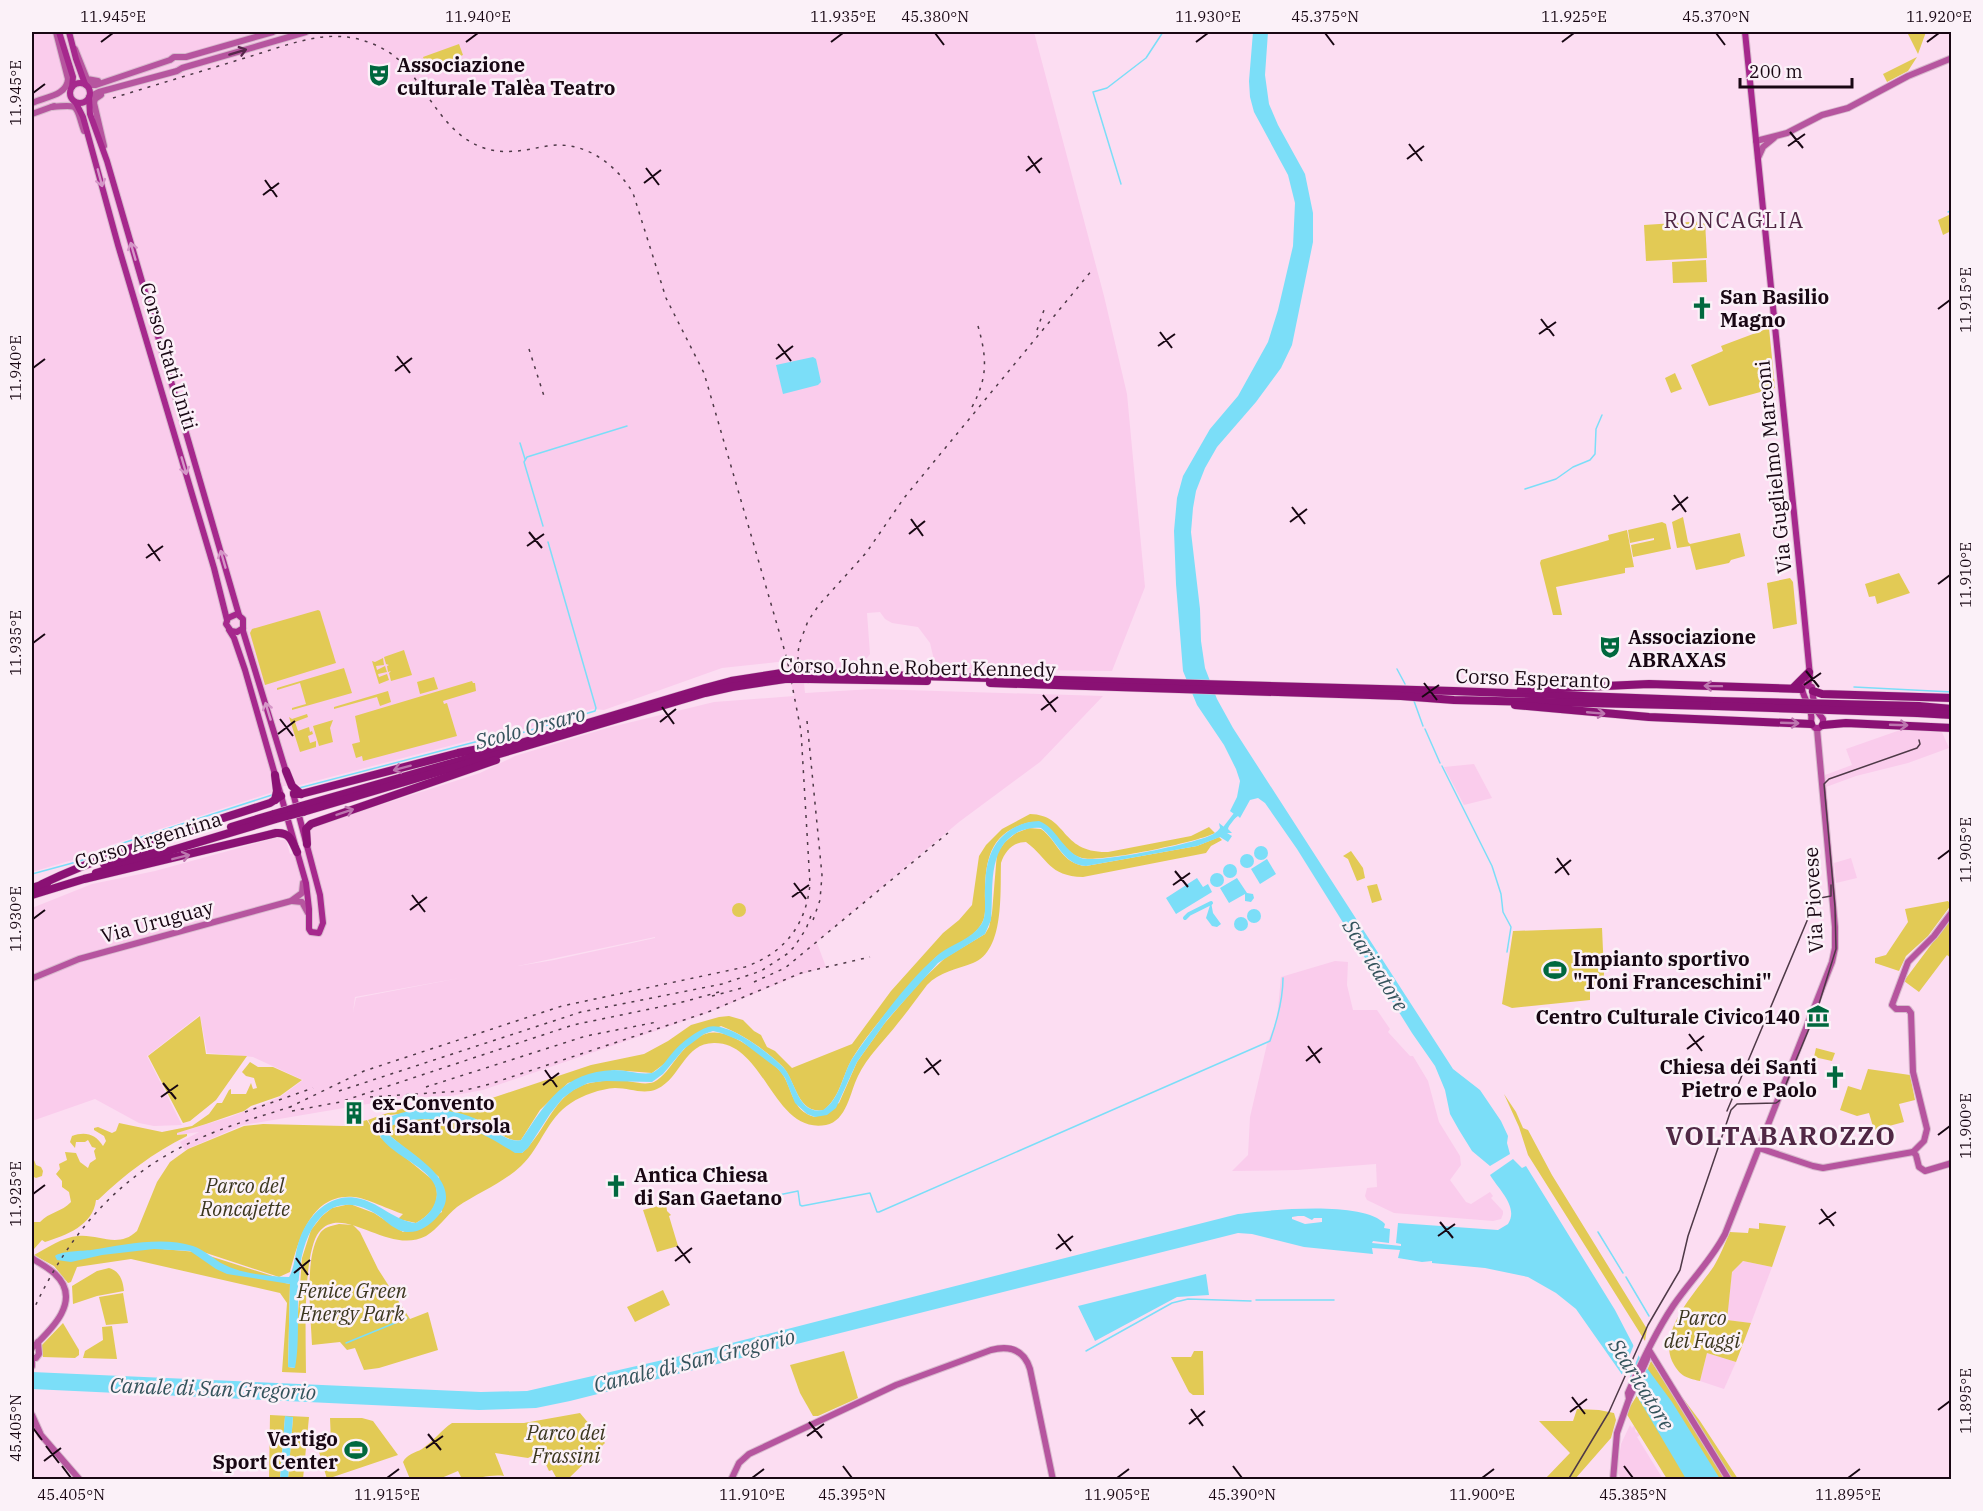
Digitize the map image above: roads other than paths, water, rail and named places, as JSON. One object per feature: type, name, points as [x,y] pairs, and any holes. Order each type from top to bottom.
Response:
[{"type":"highway","points":[[1804,688],[1809,672]]},
{"type":"highway","name":"Corso John e Robert Kennedy","points":[[275,817],[542,736],[731,684],[784,676],[906,677],[1218,688]]},
{"type":"highway","points":[[1453,691],[1648,684],[1804,688],[1822,694],[1952,698]]},
{"type":"highway","name":"Corso Esperanto","points":[[1218,688],[1453,691],[1812,706]]},
{"type":"highway","name":"Corso Esperanto","points":[[1218,688],[1454,700],[1714,703]]},
{"type":"highway","name":"Corso John e Robert Kennedy","points":[[299,808],[529,747],[705,691]]},
{"type":"highway","points":[[1454,700],[1649,717],[1817,726],[1846,723],[1952,728]]},
{"type":"highway","points":[[1812,706],[1918,706],[1952,709]]},
{"type":"highway","points":[[1812,706],[1952,715]]},
{"type":"highway","points":[[286,771],[295,793],[458,753],[542,736]]},
{"type":"highway","points":[[307,844],[306,829],[311,824],[472,770],[529,747]]},
{"type":"highway","points":[[42,884],[124,852],[281,800],[277,791],[276,775]]},
{"type":"highway","name":"Corso Argentina","points":[[32,888],[275,817]]},
{"type":"highway","name":"Corso Argentina","points":[[32,895],[57,884],[275,817]]},
{"type":"highway","points":[[32,895],[84,879],[276,833],[289,836],[297,852]]},
{"type":"main road","points":[[57,32],[73,77],[70,96],[76,102],[83,103],[89,98],[90,91],[76,58],[69,32]]},
{"type":"main road","name":"Via Guglielmo Marconi","points":[[1745,32],[1805,616],[1809,672],[1804,688]]},
{"type":"main road","points":[[71,88],[79,83],[86,85]]},
{"type":"main road","name":"Corso Stati Uniti","points":[[89,98],[90,114],[107,161],[239,615]]},
{"type":"main road","name":"Corso Stati Uniti","points":[[76,102],[81,111],[211,557],[227,620]]},
{"type":"main road","points":[[276,775],[245,670],[229,630],[227,620],[232,615],[239,615],[243,619],[243,628],[286,771]]},
{"type":"main road","points":[[229,630],[237,632],[243,628]]},
{"type":"main road","name":"Via Piovese","points":[[1804,688],[1813,698],[1824,722],[1817,726],[1812,713],[1804,688]]},
{"type":"main road","points":[[285,790],[295,793],[320,895],[323,923],[319,933],[313,933],[309,929],[308,895],[281,800],[285,790]]},
{"type":"street","points":[[32,104],[62,92],[67,86],[68,79],[57,32]]},
{"type":"street","points":[[86,85],[96,85],[174,57],[178,58],[273,32]]},
{"type":"street","points":[[89,98],[99,92],[179,71],[182,68],[306,32]]},
{"type":"street","points":[[73,44],[87,79],[96,82],[122,76]]},
{"type":"street","points":[[178,58],[183,62],[182,68]]},
{"type":"street","points":[[1756,141],[1766,140],[1822,115],[1848,108],[1908,76],[1952,58]]},
{"type":"street","points":[[170,60],[170,68],[174,71]]},
{"type":"street","points":[[107,161],[94,103],[99,95],[127,85]]},
{"type":"street","points":[[32,104],[62,95],[71,88]]},
{"type":"street","points":[[32,114],[65,102],[76,102]]},
{"type":"street","points":[[51,108],[69,105],[74,107],[91,146]]},
{"type":"street","points":[[1755,131],[1766,140]]},
{"type":"street","points":[[1758,158],[1766,140]]},
{"type":"street","name":"Via Piovese","points":[[1648,1350],[1673,1307],[1720,1244],[1825,985],[1835,948],[1833,897],[1817,726]]},
{"type":"street","points":[[291,901],[302,893],[303,876]]},
{"type":"street","points":[[291,901],[304,904],[308,915]]},
{"type":"street","name":"Via Uruguay","points":[[32,979],[79,959],[291,901]]},
{"type":"street","points":[[1759,1148],[1816,1167],[1829,1167],[1913,1152],[1924,1141],[1926,1123],[1913,1072],[1911,1013],[1906,1009],[1893,1008],[1902,974],[1908,962],[1934,936],[1951,913]]},
{"type":"street","points":[[1913,1152],[1919,1167],[1925,1171],[1952,1163]]},
{"type":"street","points":[[32,1258],[57,1275],[64,1286],[66,1295],[65,1306],[60,1318],[38,1342],[34,1349],[38,1356],[32,1362]]},
{"type":"street","points":[[731,1479],[746,1455],[901,1383],[992,1350],[1009,1348],[1023,1356],[1030,1369],[1053,1479]]},
{"type":"street","points":[[1613,1479],[1617,1433],[1648,1350]]},
{"type":"street","points":[[1648,1350],[1730,1479]]},
{"type":"street","points":[[32,1415],[41,1435],[80,1479]]},
{"type":"water","name":"Scaricatore","points":[[1253,32],[1268,32],[1265,75],[1269,104],[1305,174],[1313,213],[1313,242],[1292,345],[1281,368],[1256,402],[1217,447],[1196,491],[1191,532],[1205,668],[1217,699],[1233,728],[1453,1069],[1480,1090],[1501,1121],[1508,1136],[1510,1154],[1490,1166],[1472,1151],[1450,1114],[1445,1090],[1435,1066],[1297,849],[1265,803],[1258,798],[1250,800],[1240,818],[1238,816],[1233,818],[1234,814],[1230,811],[1237,797],[1240,781],[1236,769],[1224,745],[1197,705],[1183,671],[1174,531],[1177,498],[1183,476],[1210,429],[1238,396],[1268,342],[1293,246],[1295,203],[1288,175],[1254,112],[1250,97]]},
{"type":"water","points":[[813,357],[816,359],[821,382],[818,385],[783,394],[776,365]]},
{"type":"water","points":[[1039,821],[1045,824],[1074,854],[1090,859],[1144,852],[1199,839],[1217,832],[1220,828],[1219,823],[1224,827],[1229,825],[1228,829],[1232,833],[1227,833],[1232,836],[1228,842],[1220,837],[1197,846],[1086,866],[1078,865],[1066,857],[1041,828],[1029,828],[1018,832],[1008,839],[996,859],[992,883],[991,920],[985,934],[938,963],[887,1020],[857,1062],[836,1108],[827,1115],[815,1117],[807,1114],[795,1103],[785,1078],[778,1069],[741,1041],[713,1031],[704,1034],[684,1049],[663,1074],[652,1082],[606,1081],[588,1083],[574,1090],[563,1098],[528,1148],[522,1153],[515,1153],[476,1131],[447,1121],[418,1119],[392,1126],[387,1130],[388,1134],[421,1160],[441,1180],[446,1192],[445,1204],[431,1223],[411,1232],[399,1230],[372,1212],[357,1206],[335,1207],[321,1217],[310,1232],[303,1250],[298,1289],[295,1368],[288,1367],[290,1284],[227,1274],[190,1251],[154,1249],[102,1255],[71,1262],[57,1260],[55,1256],[67,1252],[129,1244],[181,1243],[193,1246],[221,1263],[240,1271],[289,1277],[303,1231],[314,1214],[331,1201],[350,1197],[361,1199],[401,1219],[416,1223],[433,1207],[436,1187],[430,1177],[385,1143],[379,1134],[378,1123],[402,1113],[442,1110],[468,1116],[511,1140],[521,1140],[548,1102],[569,1083],[596,1072],[614,1070],[652,1073],[662,1066],[685,1041],[708,1027],[716,1026],[726,1029],[748,1039],[783,1067],[802,1102],[814,1110],[823,1110],[837,1094],[855,1054],[901,993],[939,954],[972,934],[982,924],[985,913],[987,866],[993,848],[1006,833],[1017,826]]},
{"type":"water","points":[[1261,846],[1266,848],[1268,853],[1266,858],[1261,860],[1256,858],[1254,853],[1256,848]]},
{"type":"water","points":[[1247,854],[1252,856],[1254,861],[1252,866],[1247,868],[1242,866],[1240,861],[1242,856]]},
{"type":"water","points":[[1267,859],[1276,874],[1260,884],[1251,869]]},
{"type":"water","points":[[1230,864],[1235,866],[1237,871],[1235,876],[1230,878],[1225,876],[1223,871],[1225,866]]},
{"type":"water","points":[[1217,873],[1222,875],[1224,880],[1222,885],[1217,887],[1212,885],[1210,880],[1212,875]]},
{"type":"water","points":[[1197,878],[1203,887],[1208,884],[1212,892],[1176,914],[1166,898]]},
{"type":"water","points":[[1237,878],[1247,893],[1253,894],[1254,898],[1251,902],[1245,901],[1245,894],[1229,903],[1220,888]]},
{"type":"water","points":[[1211,902],[1213,913],[1221,924],[1217,927],[1212,926],[1206,918]]},
{"type":"water","points":[[1254,909],[1259,911],[1261,916],[1259,921],[1254,923],[1249,921],[1247,916],[1249,911]]},
{"type":"water","points":[[1241,917],[1246,919],[1248,924],[1246,929],[1241,931],[1236,929],[1234,924],[1236,919]]},
{"type":"water","points":[[1513,1159],[1522,1168],[1526,1166],[1615,1310],[1641,1360],[1672,1402],[1720,1479],[1686,1479],[1637,1396],[1576,1309],[1556,1293],[1528,1277],[1485,1268],[1398,1258],[1400,1250],[1372,1248],[1373,1254],[1304,1247],[1252,1234],[1238,1233],[536,1408],[479,1410],[32,1389],[32,1372],[481,1392],[527,1391],[689,1354],[1238,1214],[1315,1208],[1357,1212],[1374,1217],[1385,1224],[1384,1228],[1390,1229],[1389,1243],[1373,1241],[1372,1243],[1401,1246],[1396,1243],[1398,1223],[1498,1230],[1508,1224],[1511,1211],[1510,1205],[1490,1175]],"holes":[[[1304,1216],[1312,1220],[1322,1218],[1322,1222],[1305,1224],[1292,1219],[1292,1217]]]},
{"type":"water","points":[[1206,1274],[1209,1295],[1177,1297],[1095,1341],[1078,1306]]},
{"type":"water","points":[[285,1416],[293,1417],[288,1479],[280,1479]]},
{"type":"waterway","name":"Scolo Orsaro","points":[[1121,184],[1093,92],[1107,88],[1146,58],[1163,32]]},
{"type":"waterway","points":[[1948,212],[1952,210]]},
{"type":"waterway","points":[[1525,489],[1556,479],[1573,467],[1590,460],[1595,454],[1596,429],[1602,415]]},
{"type":"waterway","name":"Scolo Orsaro","points":[[543,526],[524,462],[527,457],[627,426]]},
{"type":"waterway","points":[[520,443],[525,459]]},
{"type":"waterway","name":"Scolo Orsaro","points":[[299,788],[475,742],[511,736],[595,711],[548,542]]},
{"type":"waterway","points":[[1397,669],[1405,684]]},
{"type":"waterway","points":[[1854,687],[1952,692]]},
{"type":"waterway","points":[[1414,701],[1423,726]]},
{"type":"waterway","points":[[1425,729],[1440,763]]},
{"type":"waterway","points":[[1442,766],[1492,866],[1501,894],[1503,912],[1511,927],[1507,952]]},
{"type":"waterway","name":"Scolo Orsaro","points":[[32,874],[80,861],[123,843],[272,795]]},
{"type":"waterway","points":[[1225,828],[1235,815]]},
{"type":"waterway","points":[[1185,918],[1211,903]]},
{"type":"waterway","points":[[764,1198],[798,1191],[802,1206],[870,1193],[877,1212],[879,1212],[1270,1041],[1279,1010],[1283,978]]},
{"type":"waterway","points":[[1598,1232],[1623,1273]]},
{"type":"waterway","points":[[1626,1277],[1649,1316]]},
{"type":"waterway","points":[[1086,1351],[1172,1303],[1188,1299],[1251,1301]]},
{"type":"waterway","points":[[1256,1300],[1334,1300]]},
{"type":"waterway","points":[[346,1343],[407,1318]]},
{"type":"tram line","points":[[1568,1480],[1609,1412],[1648,1325],[1680,1270],[1688,1236],[1731,1110],[1737,1104],[1779,1101],[1818,1007],[1836,949],[1835,907],[1824,784],[1829,779],[1917,748],[1920,744],[1919,740]]},
{"type":"tram line","points":[[1727,1111],[1812,909],[1820,898],[1831,896],[1831,885]]},
{"type":"railway","points":[[113,98],[297,42],[322,37],[346,37],[377,46],[403,64],[448,123],[470,142],[500,151],[561,145],[586,150],[608,163],[633,193],[666,298],[704,373],[787,659],[801,731],[810,884],[804,913],[791,936],[782,946],[745,967],[562,1006],[364,1071],[290,1107]]},
{"type":"railway","points":[[798,678],[800,642],[808,621],[819,605],[866,553],[904,498],[1093,269]]},
{"type":"railway","points":[[1037,330],[1045,307]]},
{"type":"railway","points":[[972,407],[981,386],[984,367],[978,326]]},
{"type":"railway","points":[[529,349],[544,396]]},
{"type":"railway","points":[[807,721],[822,875],[820,900],[812,923]]},
{"type":"railway","points":[[754,982],[785,968],[948,833]]},
{"type":"railway","points":[[339,1091],[581,1012],[722,984],[761,971],[794,947],[806,929],[812,913]]},
{"type":"railway","points":[[370,1097],[462,1091],[490,1084],[708,1012],[801,973],[870,957]]},
{"type":"railway","points":[[712,996],[746,987]]},
{"type":"railway","points":[[292,1111],[340,1102],[573,1025],[679,1003],[719,992]]},
{"type":"railway","points":[[426,1087],[586,1036],[657,1022]]},
{"type":"railway","points":[[245,1112],[313,1088]]},
{"type":"railway","points":[[32,1313],[61,1258],[79,1234],[98,1211],[142,1171],[196,1140],[233,1125],[296,1105]]},
{"type":"place","name":"Associazione culturale Talèa Teatro","points":[[379,75]]},
{"type":"place","name":"San Basilio Magno","points":[[1702,308]]},
{"type":"place","name":"Associazione ABRAXAS","points":[[1610,647]]},
{"type":"place","name":"Impianto sportivo \"Toni Franceschini\"","points":[[1555,970]]},
{"type":"place","name":"Centro Culturale Civico140","points":[[1818,1016]]},
{"type":"place","name":"Chiesa dei Santi Pietro e Paolo","points":[[1835,1077]]},
{"type":"place","name":"ex-Convento di Sant'Orsola","points":[[354,1113]]},
{"type":"place","name":"Antica Chiesa di San Gaetano","points":[[616,1186]]},
{"type":"place","name":"Vertigo Sport Center","points":[[356,1450]]},
{"type":"district","name":"RONCAGLIA","points":[[1734,219]]},
{"type":"district","name":"VOLTABAROZZO","points":[[1781,1135]]},
{"type":"park label","name":"Parco del Roncajette","points":[[245,1196]]},
{"type":"park label","name":"Fenice Green Energy Park","points":[[352,1302]]},
{"type":"park label","name":"Parco dei Faggi","points":[[1702,1328]]},
{"type":"park label","name":"Parco dei Frassini","points":[[566,1444]]},
{"type":"water label","name":"Canale di San Gregorio","points":[[694,1360]]},
{"type":"water label","name":"Canale di San Gregorio","points":[[213,1388]]}]
